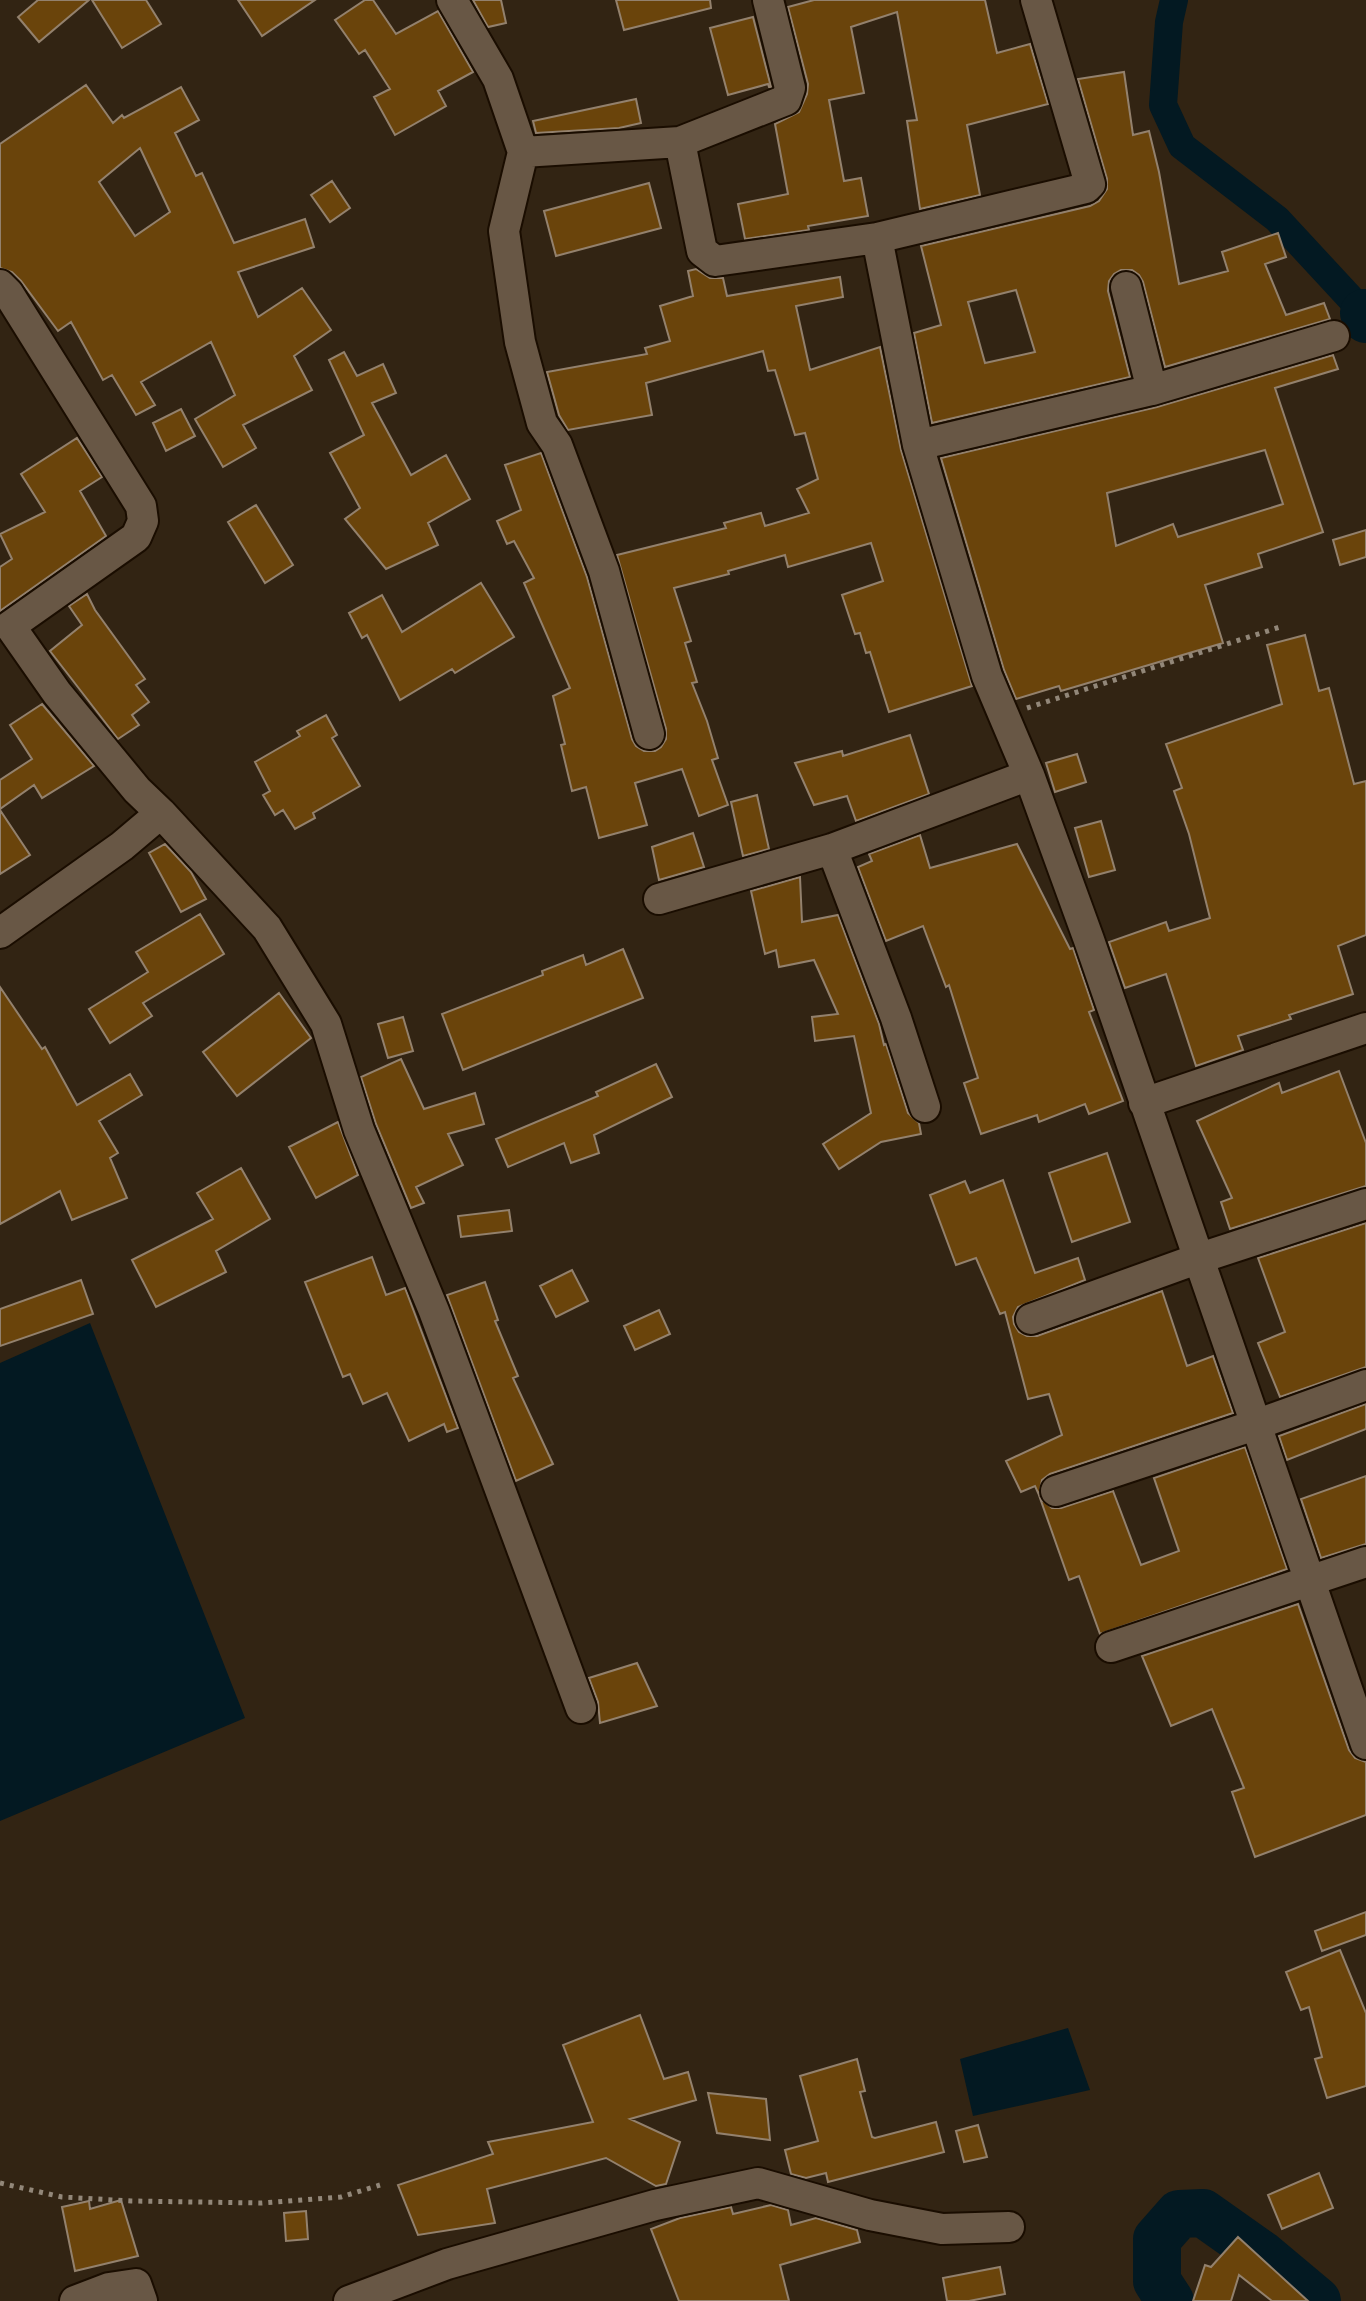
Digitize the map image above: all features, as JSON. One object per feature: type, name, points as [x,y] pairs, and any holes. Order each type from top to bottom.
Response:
[{"type":"street","points":[[452,0],[498,79],[523,152],[504,231],[520,342],[542,423],[557,445],[604,571],[649,734]]},
{"type":"street","points":[[523,152],[680,142],[786,100],[790,88],[768,0]]},
{"type":"street","points":[[680,142],[702,251],[707,258],[715,261],[877,238],[1086,188],[1090,184],[1036,0]]},
{"type":"street","points":[[877,238],[918,445],[964,605],[987,676],[1029,775],[1365,1745]]},
{"type":"street","points":[[0,285],[8,293],[141,506],[143,521],[136,537],[5,628],[137,790],[267,928],[326,1024],[359,1130],[434,1311],[581,1708]]},
{"type":"street","points":[[1126,287],[1152,390]]},
{"type":"street","points":[[918,445],[1152,390],[1334,336]]},
{"type":"street","points":[[659,899],[832,849],[1029,775]]},
{"type":"street","points":[[0,933],[122,846],[161,813]]},
{"type":"street","points":[[832,849],[896,1018],[925,1107]]},
{"type":"street","points":[[1144,1103],[1366,1028]]},
{"type":"street","points":[[1031,1319],[1197,1259],[1366,1204]]},
{"type":"street","points":[[1056,1491],[1366,1385]]},
{"type":"street","points":[[1111,1647],[1366,1562]]},
{"type":"street","points":[[349,2301],[447,2264],[655,2205],[758,2183],[870,2215],[942,2229],[1009,2227]]},
{"type":"street","points":[[75,2301],[109,2288],[136,2284],[142,2301]]},
{"type":"path","points":[[1003,715],[1280,627]]},
{"type":"path","points":[[0,2183],[62,2197],[261,2203],[341,2197],[380,2185]]},
{"type":"water","points":[[90,1323],[245,1718],[0,1821],[0,1363]]},
{"type":"water","points":[[1068,2028],[1090,2090],[973,2116],[960,2059]]},
{"type":"building","points":[[38,0],[89,0],[39,42],[18,17]]},
{"type":"building","points":[[92,0],[146,0],[161,24],[122,48]]},
{"type":"building","points":[[238,0],[315,0],[262,36]]},
{"type":"building","points":[[365,0],[373,0],[396,34],[438,11],[473,72],[438,91],[446,106],[395,135],[374,97],[390,89],[365,50],[359,54],[335,20]]},
{"type":"building","points":[[473,0],[501,0],[506,23],[488,27]]},
{"type":"building","points":[[616,0],[710,0],[711,8],[624,30]]},
{"type":"building","points":[[814,0],[985,0],[997,53],[1030,44],[1048,104],[967,125],[980,195],[920,209],[907,121],[917,120],[897,12],[851,27],[864,93],[829,100],[844,181],[861,178],[868,216],[808,226],[809,230],[745,239],[738,204],[788,194],[775,124],[799,112],[808,84],[788,7]]},
{"type":"building","points":[[753,17],[771,87],[768,84],[728,95],[710,28]]},
{"type":"building","points":[[1124,72],[1133,135],[1149,131],[1179,284],[1228,271],[1222,252],[1278,233],[1286,257],[1265,264],[1286,315],[1324,303],[1330,319],[1165,367],[1143,282],[1132,270],[1121,270],[1109,281],[1108,291],[1130,377],[932,423],[914,333],[941,325],[921,246],[1090,206],[1099,201],[1107,189],[1107,179],[1078,79]],"holes":[[[1016,290],[1035,352],[985,363],[968,302]]]},
{"type":"building","points":[[86,85],[113,123],[122,115],[124,118],[181,87],[199,120],[175,133],[196,176],[202,173],[234,243],[305,219],[314,247],[238,272],[258,317],[302,288],[331,330],[294,356],[312,390],[243,425],[256,448],[223,467],[195,419],[235,395],[211,342],[141,382],[155,405],[136,415],[112,375],[103,380],[71,322],[58,331],[21,281],[12,272],[0,268],[0,144]],"holes":[[[140,148],[170,212],[135,236],[99,182]]]},
{"type":"building","points":[[636,99],[641,123],[619,128],[536,133],[533,121]]},
{"type":"building","points":[[332,181],[350,208],[330,222],[311,195]]},
{"type":"building","points":[[649,183],[661,228],[556,256],[544,211]]},
{"type":"building","points":[[696,269],[710,278],[723,278],[727,296],[840,277],[843,297],[796,306],[810,370],[880,347],[901,450],[972,686],[889,712],[870,652],[866,653],[860,633],[855,634],[842,595],[883,581],[871,543],[788,567],[785,555],[674,588],[691,641],[685,643],[697,682],[692,683],[718,758],[712,760],[728,805],[699,816],[682,769],[635,783],[647,825],[599,838],[586,787],[572,791],[561,745],[565,744],[553,696],[570,688],[524,583],[534,578],[514,541],[507,544],[497,521],[521,510],[505,465],[541,453],[587,577],[632,739],[644,751],[655,751],[661,747],[666,739],[666,729],[617,555],[726,528],[724,523],[761,513],[765,526],[809,513],[797,489],[818,479],[805,433],[795,435],[775,370],[768,371],[763,351],[646,383],[652,415],[568,430],[559,415],[547,372],[647,354],[645,348],[670,341],[660,306],[693,296],[688,271]]},
{"type":"building","points":[[344,352],[357,376],[383,364],[396,393],[372,403],[411,475],[446,455],[470,499],[428,523],[438,545],[386,569],[345,519],[360,508],[330,453],[364,435],[329,360]]},
{"type":"building","points":[[1333,355],[1338,369],[1275,388],[1323,532],[1258,554],[1262,567],[1205,585],[1223,643],[1061,691],[1059,686],[1016,699],[1004,670],[941,458],[1157,407]],"holes":[[[1265,450],[1283,504],[1178,537],[1173,524],[1116,546],[1107,493]]]},
{"type":"building","points":[[181,409],[195,436],[166,451],[153,423]]},
{"type":"building","points":[[77,438],[102,477],[80,491],[106,536],[0,611],[0,567],[12,559],[0,534],[45,512],[21,474]]},
{"type":"building","points":[[256,505],[293,565],[265,583],[228,522]]},
{"type":"building","points":[[1366,530],[1366,557],[1340,565],[1333,540]]},
{"type":"building","points":[[481,583],[514,637],[455,673],[452,669],[400,700],[367,635],[362,638],[349,613],[382,595],[402,632]]},
{"type":"building","points":[[87,594],[95,610],[145,679],[136,685],[149,702],[132,715],[139,725],[118,739],[50,651],[82,625],[69,606]]},
{"type":"building","points":[[1305,635],[1319,691],[1329,688],[1354,784],[1366,781],[1366,935],[1338,946],[1353,994],[1238,1036],[1243,1050],[1196,1066],[1166,974],[1125,988],[1109,942],[1166,922],[1169,931],[1210,918],[1189,834],[1174,791],[1182,788],[1166,744],[1282,704],[1267,645]]},
{"type":"building","points":[[42,704],[94,766],[42,798],[34,785],[0,809],[0,780],[32,759],[10,725]]},
{"type":"building","points":[[326,715],[337,735],[332,738],[360,786],[313,813],[315,818],[295,829],[283,810],[275,815],[263,795],[270,791],[255,762],[300,736],[297,731]]},
{"type":"building","points":[[910,735],[929,794],[856,821],[847,796],[814,805],[795,763],[842,751],[843,756]]},
{"type":"building","points":[[1077,754],[1086,782],[1055,792],[1046,763]]},
{"type":"building","points":[[757,795],[769,849],[743,856],[731,802]]},
{"type":"building","points":[[0,810],[30,855],[0,874]]},
{"type":"building","points":[[1101,821],[1115,870],[1089,877],[1075,828]]},
{"type":"building","points":[[693,833],[704,867],[659,880],[652,847]]},
{"type":"building","points":[[920,835],[930,868],[1017,844],[1070,949],[1073,948],[1094,1010],[1089,1012],[1123,1101],[1089,1114],[1085,1104],[1039,1122],[1037,1115],[981,1134],[964,1083],[978,1078],[949,985],[946,987],[923,926],[886,941],[858,867],[872,861],[869,854]]},
{"type":"building","points":[[165,844],[191,872],[206,899],[181,912],[149,853]]},
{"type":"building","points":[[800,877],[802,922],[838,915],[908,1113],[919,1123],[921,1134],[881,1142],[839,1169],[823,1144],[871,1113],[854,1036],[815,1041],[812,1017],[838,1014],[814,960],[779,967],[776,950],[765,954],[751,891]]},
{"type":"building","points":[[200,914],[224,954],[143,1003],[152,1016],[110,1043],[89,1009],[148,972],[136,952]]},
{"type":"building","points":[[623,949],[643,998],[463,1070],[442,1014],[543,975],[542,971],[583,955],[586,965]]},
{"type":"building","points":[[0,987],[42,1049],[45,1047],[77,1105],[130,1074],[142,1095],[99,1121],[118,1153],[110,1158],[127,1198],[72,1220],[60,1191],[0,1224]]},
{"type":"building","points":[[279,993],[311,1038],[237,1096],[203,1052]]},
{"type":"building","points":[[403,1017],[413,1051],[388,1058],[378,1024]]},
{"type":"building","points":[[401,1059],[424,1109],[475,1093],[484,1124],[448,1134],[463,1165],[416,1187],[424,1203],[411,1208],[376,1124],[361,1077]]},
{"type":"building","points":[[656,1064],[672,1097],[594,1135],[599,1153],[571,1163],[564,1143],[508,1167],[496,1139],[598,1096],[596,1092]]},
{"type":"building","points":[[1339,1071],[1366,1143],[1366,1186],[1230,1229],[1221,1202],[1232,1198],[1197,1121],[1279,1083],[1282,1093]]},
{"type":"building","points":[[338,1122],[358,1175],[316,1198],[289,1147]]},
{"type":"building","points":[[1107,1153],[1130,1222],[1072,1242],[1049,1173]]},
{"type":"building","points":[[241,1168],[270,1219],[216,1251],[226,1272],[156,1307],[132,1260],[213,1219],[197,1193]]},
{"type":"building","points":[[1003,1180],[1035,1273],[1078,1258],[1085,1280],[1018,1307],[1013,1317],[1019,1332],[1037,1336],[1162,1291],[1187,1366],[1213,1356],[1233,1413],[1050,1474],[1042,1480],[1039,1495],[1035,1486],[1021,1492],[1006,1461],[1062,1435],[1049,1394],[1028,1399],[1005,1312],[1000,1314],[976,1258],[956,1265],[930,1195],[965,1181],[970,1193]]},
{"type":"building","points":[[509,1210],[512,1231],[461,1237],[458,1216]]},
{"type":"building","points":[[1366,1223],[1366,1367],[1280,1397],[1258,1343],[1285,1332],[1258,1258]]},
{"type":"building","points":[[372,1257],[386,1295],[405,1288],[458,1428],[447,1432],[444,1424],[409,1441],[387,1393],[363,1404],[350,1374],[343,1377],[305,1282]]},
{"type":"building","points":[[572,1270],[588,1301],[556,1317],[540,1286]]},
{"type":"building","points":[[81,1280],[93,1314],[0,1346],[0,1309]]},
{"type":"building","points":[[485,1282],[498,1320],[495,1321],[518,1376],[513,1378],[553,1464],[516,1481],[447,1295]]},
{"type":"building","points":[[659,1310],[670,1334],[635,1350],[624,1326]]},
{"type":"building","points":[[1366,1404],[1366,1429],[1287,1460],[1279,1436]]},
{"type":"building","points":[[1245,1447],[1287,1569],[1100,1634],[1079,1576],[1069,1580],[1040,1498],[1052,1508],[1061,1508],[1113,1491],[1141,1565],[1179,1551],[1154,1478]]},
{"type":"building","points":[[1366,1476],[1366,1544],[1321,1558],[1301,1499]]},
{"type":"building","points":[[1298,1604],[1349,1750],[1355,1758],[1366,1762],[1366,1815],[1255,1857],[1232,1792],[1244,1788],[1212,1709],[1171,1726],[1142,1656]]},
{"type":"building","points":[[637,1663],[657,1706],[600,1723],[598,1702],[589,1678]]},
{"type":"building","points":[[1366,1912],[1366,1935],[1322,1951],[1315,1931]]},
{"type":"building","points":[[1340,1950],[1366,2013],[1366,2086],[1327,2098],[1315,2059],[1322,2057],[1309,2007],[1301,2010],[1286,1972]]},
{"type":"building","points":[[640,2015],[664,2079],[688,2072],[696,2100],[630,2119],[680,2142],[666,2184],[656,2186],[606,2158],[487,2189],[495,2223],[418,2235],[398,2185],[493,2154],[488,2142],[593,2122],[563,2045]]},
{"type":"building","points":[[857,2059],[865,2091],[860,2092],[872,2137],[936,2122],[944,2152],[828,2182],[826,2173],[806,2178],[791,2174],[785,2150],[818,2141],[800,2076]]},
{"type":"building","points":[[708,2093],[766,2099],[770,2140],[717,2133]]},
{"type":"building","points":[[978,2125],[987,2157],[964,2162],[956,2131]]},
{"type":"building","points":[[1319,2173],[1333,2208],[1282,2229],[1268,2195]]},
{"type":"building","points":[[121,2200],[138,2256],[75,2271],[62,2207],[89,2201],[90,2209]]},
{"type":"building","points":[[771,2205],[788,2210],[791,2225],[816,2218],[857,2230],[860,2242],[780,2265],[789,2301],[679,2301],[651,2229],[680,2218],[731,2207],[733,2214]]},
{"type":"building","points":[[306,2211],[308,2239],[286,2241],[284,2213]]},
{"type":"building","points":[[1238,2237],[1308,2301],[1272,2301],[1239,2275],[1231,2301],[1193,2301],[1205,2265],[1211,2267]]},
{"type":"building","points":[[1000,2267],[1005,2294],[969,2301],[947,2301],[943,2278]]},
{"type":"waterway","points":[[1174,0],[1169,22],[1163,105],[1182,146],[1277,219],[1364,313]]},
{"type":"waterway","points":[[1364,313],[1366,319]]},
{"type":"waterway","points":[[1170,2301],[1157,2281],[1157,2239],[1179,2214],[1203,2213],[1261,2254],[1317,2301]]}]
